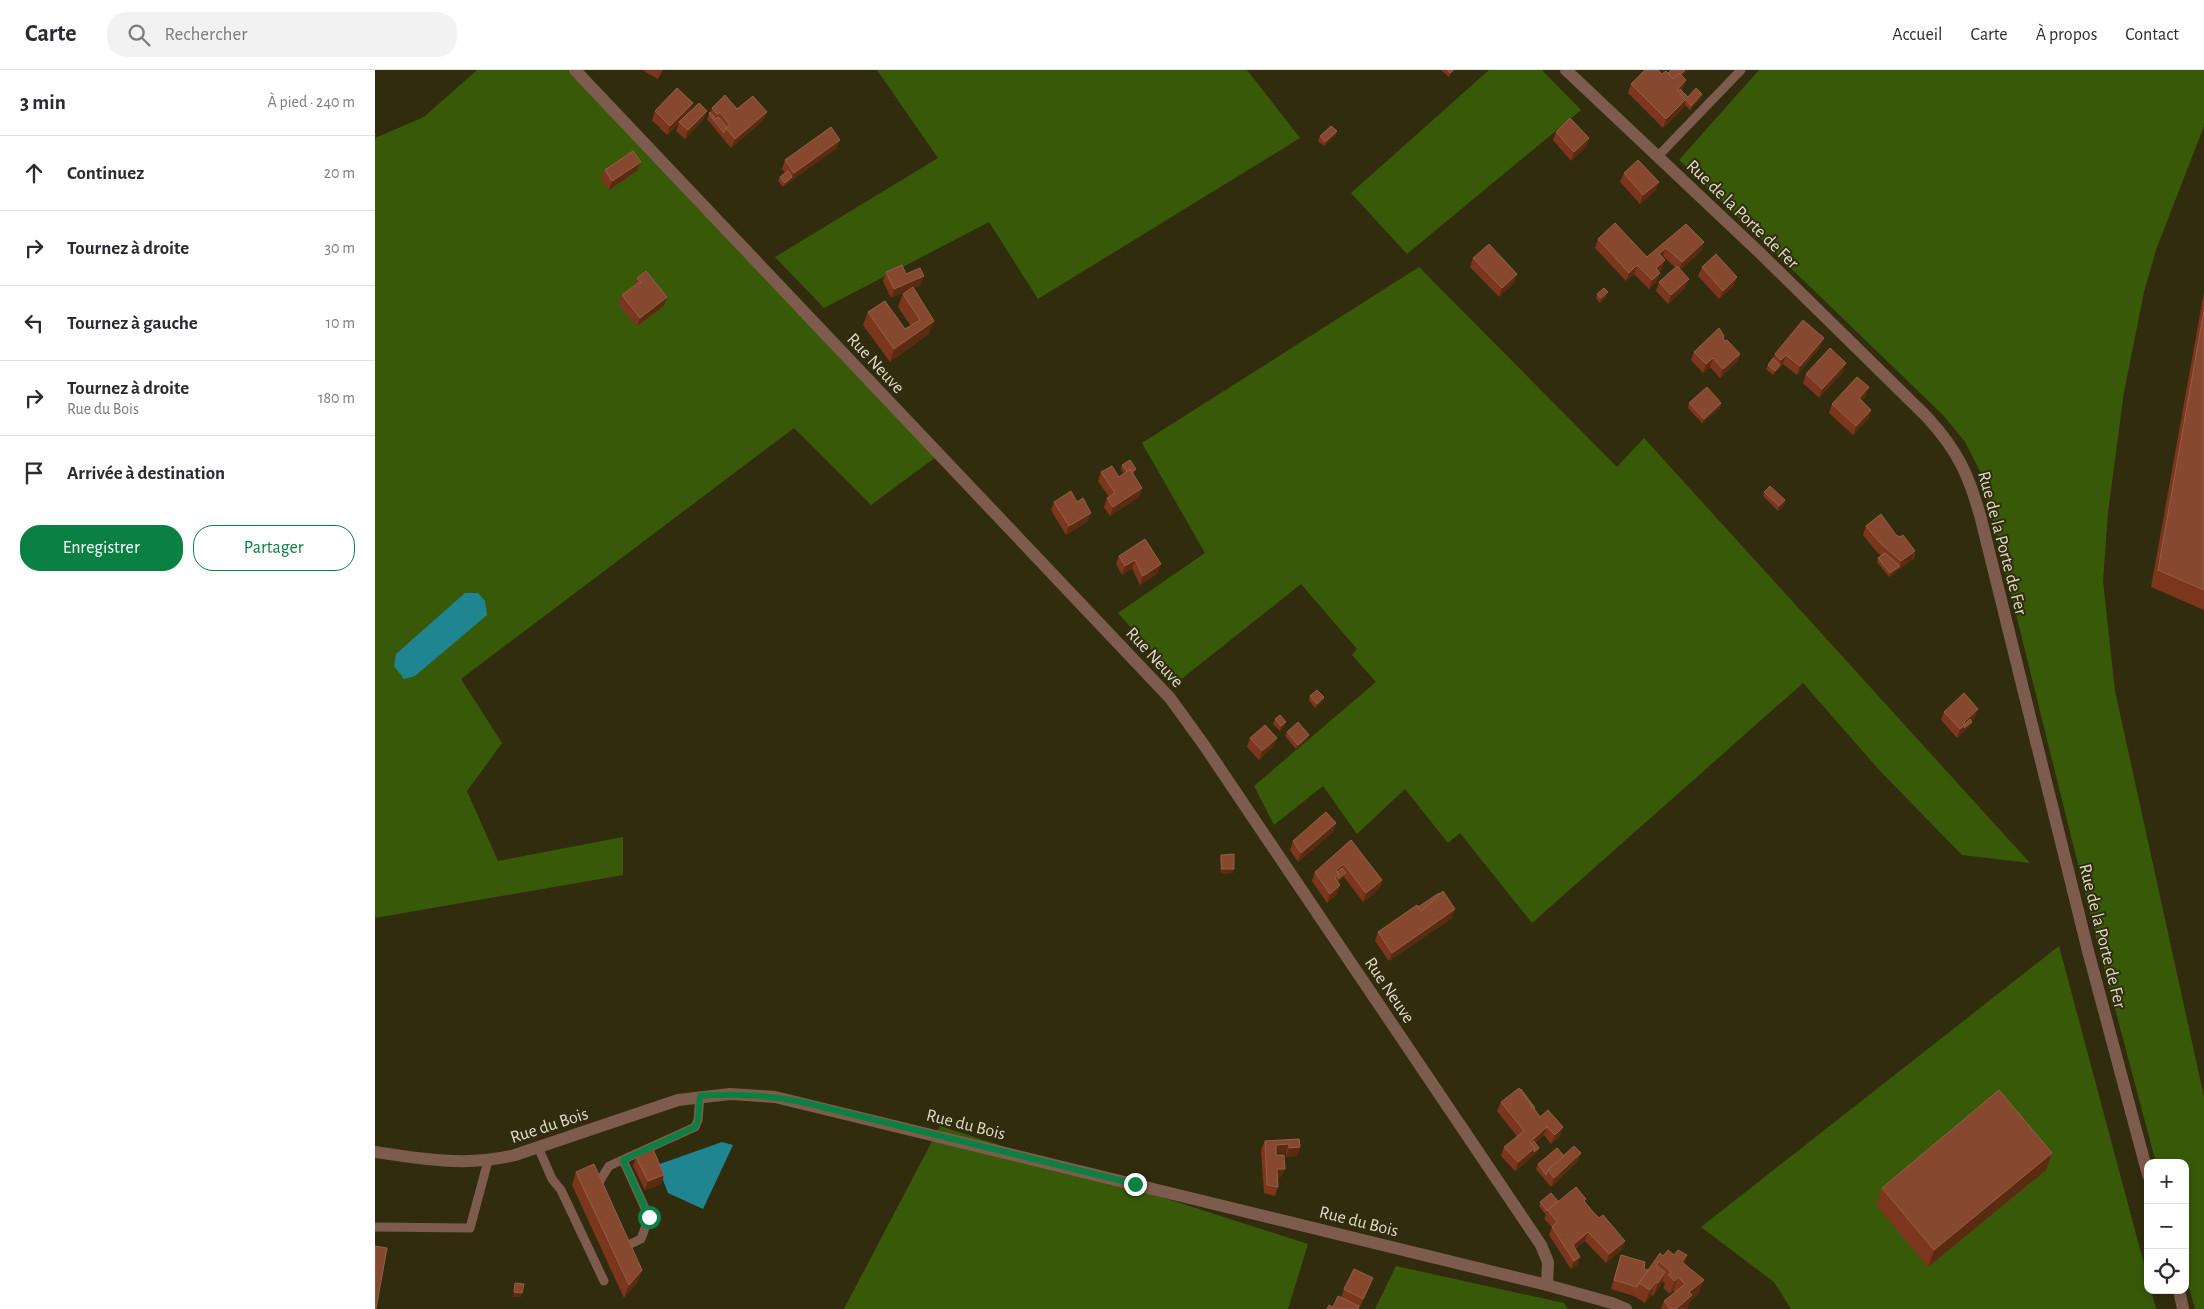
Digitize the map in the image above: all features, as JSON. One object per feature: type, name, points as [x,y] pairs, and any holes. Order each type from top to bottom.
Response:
[{"type":"street","name":"Rue Neuve","points":[[575,70],[1170,698],[1204,745],[1541,1245],[1548,1262],[1547,1285]]},
{"type":"street","name":"Rue de la Porte de Fer","points":[[1566,70],[1658,156],[1927,418],[1945,438],[1967,472],[1981,519],[2088,951],[2144,1159]]},
{"type":"street","name":"Rue du Bois","points":[[375,1152],[456,1162],[488,1161],[538,1148],[664,1104],[700,1096],[743,1094],[802,1102],[1547,1285]]},
{"type":"street","points":[[1547,1285],[1612,1303],[1626,1309]]},
{"type":"street","points":[[2180,1294],[2183,1309]]},
{"type":"lane","points":[[1658,156],[1741,70]]},
{"type":"lane","points":[[606,1202],[598,1184],[609,1166],[695,1127],[698,1120],[700,1096]]},
{"type":"lane","points":[[538,1148],[552,1179],[561,1190],[604,1281]]},
{"type":"lane","points":[[618,1229],[626,1246],[641,1239],[649,1217],[623,1160]]},
{"type":"lane","points":[[375,1227],[470,1228],[488,1161]]},
{"type":"green space","points":[[477,70],[574,70],[936,457],[871,505],[794,428],[461,679],[502,743],[467,791],[498,861],[623,837],[623,875],[375,918],[375,138],[424,117]]},
{"type":"green space","points":[[877,70],[1247,70],[1300,138],[1038,299],[989,222],[824,308],[775,257],[938,158]]},
{"type":"green space","points":[[1489,70],[1542,70],[1581,110],[1407,254],[1351,193]]},
{"type":"green space","points":[[1759,70],[2204,70],[2204,126],[2156,250],[2144,292],[2124,392],[2108,512],[2103,581],[2115,691],[2204,1097],[2204,1309],[2195,1309],[2189,1287],[2189,1159],[2155,1159],[2096,937],[1981,473],[1965,442],[1944,416],[1679,160]]},
{"type":"green space","points":[[1419,267],[1617,467],[1644,438],[2030,863],[1962,855],[1881,772],[1803,683],[1532,923],[1460,833],[1448,843],[1405,789],[1357,834],[1323,786],[1274,825],[1254,786],[1376,682],[1352,655],[1357,649],[1301,584],[1179,681],[1118,613],[1205,553],[1142,443]]},
{"type":"green space","points":[[2059,946],[2144,1264],[2144,1294],[2152,1294],[2156,1309],[1791,1309],[1774,1282],[1701,1227]]},
{"type":"green space","points":[[940,1126],[1308,1244],[1288,1309],[844,1309]]},
{"type":"green space","points":[[1396,1266],[1564,1303],[1568,1309],[1375,1309]]},
{"type":"water","points":[[465,593],[478,593],[485,601],[487,615],[415,676],[404,679],[394,666],[396,654]]},
{"type":"water","points":[[722,1142],[733,1145],[703,1209],[668,1193],[657,1165]]},
{"type":"building","points":[[1645,70],[1658,70],[1662,74],[1666,71],[1673,79],[1679,73],[1686,80],[1677,90],[1686,99],[1666,119],[1631,84]]},
{"type":"building","points":[[1671,70],[1685,70],[1673,79],[1668,73]]},
{"type":"building","points":[[677,88],[693,103],[670,126],[655,111]]},
{"type":"building","points":[[1696,88],[1702,94],[1691,106],[1678,91],[1680,89],[1688,97]]},
{"type":"building","points":[[725,95],[737,109],[753,96],[767,112],[735,139],[726,128],[730,125],[720,112],[717,114],[712,108]]},
{"type":"building","points":[[699,103],[707,111],[688,130],[679,122]]},
{"type":"building","points":[[710,112],[716,119],[718,117],[727,127],[724,133],[709,114]]},
{"type":"building","points":[[1570,118],[1589,138],[1574,152],[1556,132]]},
{"type":"building","points":[[1331,126],[1337,131],[1325,142],[1320,136]]},
{"type":"building","points":[[831,127],[840,140],[794,173],[785,160]]},
{"type":"building","points":[[633,151],[641,162],[612,181],[605,170]]},
{"type":"building","points":[[1638,160],[1659,182],[1643,195],[1624,173]]},
{"type":"building","points":[[788,171],[792,177],[785,183],[780,177]]},
{"type":"building","points":[[1615,223],[1647,257],[1686,224],[1704,242],[1682,262],[1666,248],[1659,254],[1665,260],[1656,268],[1660,273],[1652,280],[1637,265],[1629,273],[1598,239]]},
{"type":"building","points":[[1489,244],[1517,274],[1502,288],[1473,258]]},
{"type":"building","points":[[1716,254],[1737,277],[1723,291],[1702,267]]},
{"type":"building","points":[[902,265],[906,274],[920,268],[924,276],[894,289],[886,272]]},
{"type":"building","points":[[1677,266],[1689,279],[1671,295],[1659,282]]},
{"type":"building","points":[[646,271],[667,297],[640,318],[622,295],[638,283],[641,283],[637,278]]},
{"type":"building","points":[[913,287],[934,321],[894,349],[868,312],[885,301],[905,329],[920,320],[903,294]]},
{"type":"building","points":[[1604,288],[1608,292],[1601,298],[1597,294]]},
{"type":"building","points":[[2204,310],[2204,590],[2158,570]]},
{"type":"building","points":[[1803,320],[1824,338],[1800,366],[1786,355],[1781,360],[1775,354]]},
{"type":"building","points":[[1719,328],[1725,341],[1727,340],[1740,354],[1723,369],[1713,358],[1706,364],[1694,352]]},
{"type":"building","points":[[1830,348],[1846,363],[1822,389],[1806,374]]},
{"type":"building","points":[[1773,358],[1780,365],[1775,371],[1768,365]]},
{"type":"building","points":[[1857,377],[1869,387],[1859,398],[1871,410],[1856,426],[1832,404]]},
{"type":"building","points":[[1707,387],[1721,403],[1704,419],[1689,403]]},
{"type":"building","points":[[1130,460],[1136,469],[1131,472],[1130,469],[1127,471],[1122,465]]},
{"type":"building","points":[[1112,466],[1119,477],[1130,469],[1142,488],[1113,507],[1107,498],[1115,493],[1101,472]]},
{"type":"building","points":[[1770,486],[1785,500],[1779,506],[1764,492]]},
{"type":"building","points":[[1071,491],[1077,502],[1083,498],[1091,513],[1069,526],[1054,502]]},
{"type":"building","points":[[1881,514],[1896,535],[1900,537],[1903,535],[1915,551],[1901,561],[1879,542],[1866,526]]},
{"type":"building","points":[[1145,539],[1161,564],[1143,576],[1135,560],[1125,566],[1119,556]]},
{"type":"building","points":[[1885,553],[1900,566],[1890,573],[1878,558]]},
{"type":"building","points":[[1317,690],[1324,697],[1317,704],[1310,696]]},
{"type":"building","points":[[1964,693],[1978,709],[1964,722],[1966,724],[1960,729],[1944,712]]},
{"type":"building","points":[[1280,715],[1286,722],[1281,726],[1275,719]]},
{"type":"building","points":[[1970,719],[1972,722],[1964,728],[1966,723]]},
{"type":"building","points":[[1298,722],[1309,735],[1298,745],[1287,732]]},
{"type":"building","points":[[1265,725],[1277,738],[1262,751],[1250,738]]},
{"type":"building","points":[[1326,812],[1336,823],[1301,853],[1293,841]]},
{"type":"building","points":[[1351,840],[1382,880],[1366,893],[1344,864],[1336,870],[1339,874],[1335,878],[1340,885],[1330,894],[1315,872]]},
{"type":"building","points":[[1234,854],[1234,869],[1222,869],[1221,855]]},
{"type":"building","points":[[1342,868],[1346,873],[1338,879],[1339,874],[1337,872]]},
{"type":"building","points":[[1443,891],[1455,909],[1392,953],[1378,932],[1417,905],[1421,911]]},
{"type":"building","points":[[1440,894],[1421,911],[1418,907]]},
{"type":"building","points":[[1519,1088],[1540,1117],[1548,1110],[1563,1127],[1555,1135],[1547,1127],[1530,1142],[1535,1148],[1518,1162],[1504,1147],[1524,1131],[1501,1102]]},
{"type":"building","points":[[1520,1090],[1535,1108],[1534,1109]]},
{"type":"building","points":[[1999,1090],[2052,1153],[1934,1250],[1882,1188]]},
{"type":"building","points":[[1299,1139],[1300,1147],[1289,1148],[1289,1144],[1276,1145],[1276,1155],[1284,1155],[1285,1169],[1277,1169],[1278,1187],[1267,1185],[1265,1141]]},
{"type":"building","points":[[1534,1141],[1539,1148],[1534,1152],[1535,1148],[1531,1143]]},
{"type":"building","points":[[1574,1146],[1581,1153],[1554,1178],[1548,1170]]},
{"type":"building","points":[[1557,1148],[1564,1156],[1548,1170],[1546,1175],[1538,1164]]},
{"type":"building","points":[[653,1149],[664,1175],[648,1181],[636,1157]]},
{"type":"building","points":[[594,1164],[642,1270],[629,1285],[576,1172]]},
{"type":"building","points":[[1576,1187],[1594,1213],[1599,1218],[1603,1215],[1625,1241],[1609,1254],[1588,1232],[1573,1245],[1580,1257],[1574,1261],[1552,1227],[1557,1222],[1548,1210]]},
{"type":"building","points":[[1551,1193],[1558,1201],[1547,1211],[1540,1202]]},
{"type":"building","points":[[375,1246],[387,1248],[376,1309],[375,1309]]},
{"type":"building","points":[[1668,1250],[1674,1255],[1678,1250],[1687,1255],[1682,1262],[1704,1280],[1689,1292],[1692,1295],[1676,1309],[1670,1309],[1664,1301],[1685,1284],[1678,1277],[1675,1281],[1668,1275],[1671,1272],[1659,1261],[1656,1265],[1665,1272],[1658,1283],[1656,1282],[1650,1290],[1639,1283],[1660,1253],[1663,1256]]},
{"type":"building","points":[[1621,1255],[1645,1262],[1644,1269],[1648,1270],[1637,1287],[1614,1280]]},
{"type":"building","points":[[1354,1269],[1373,1278],[1363,1299],[1344,1289]]},
{"type":"building","points":[[515,1283],[524,1284],[522,1293],[514,1292]]},
{"type":"building","points":[[1338,1296],[1359,1306],[1358,1309],[1327,1309],[1329,1305],[1333,1307]]},
{"type":"route","points":[[649,1217],[623,1160],[695,1127],[698,1120],[700,1096],[717,1094],[761,1095],[802,1102],[1135,1184]]}]
